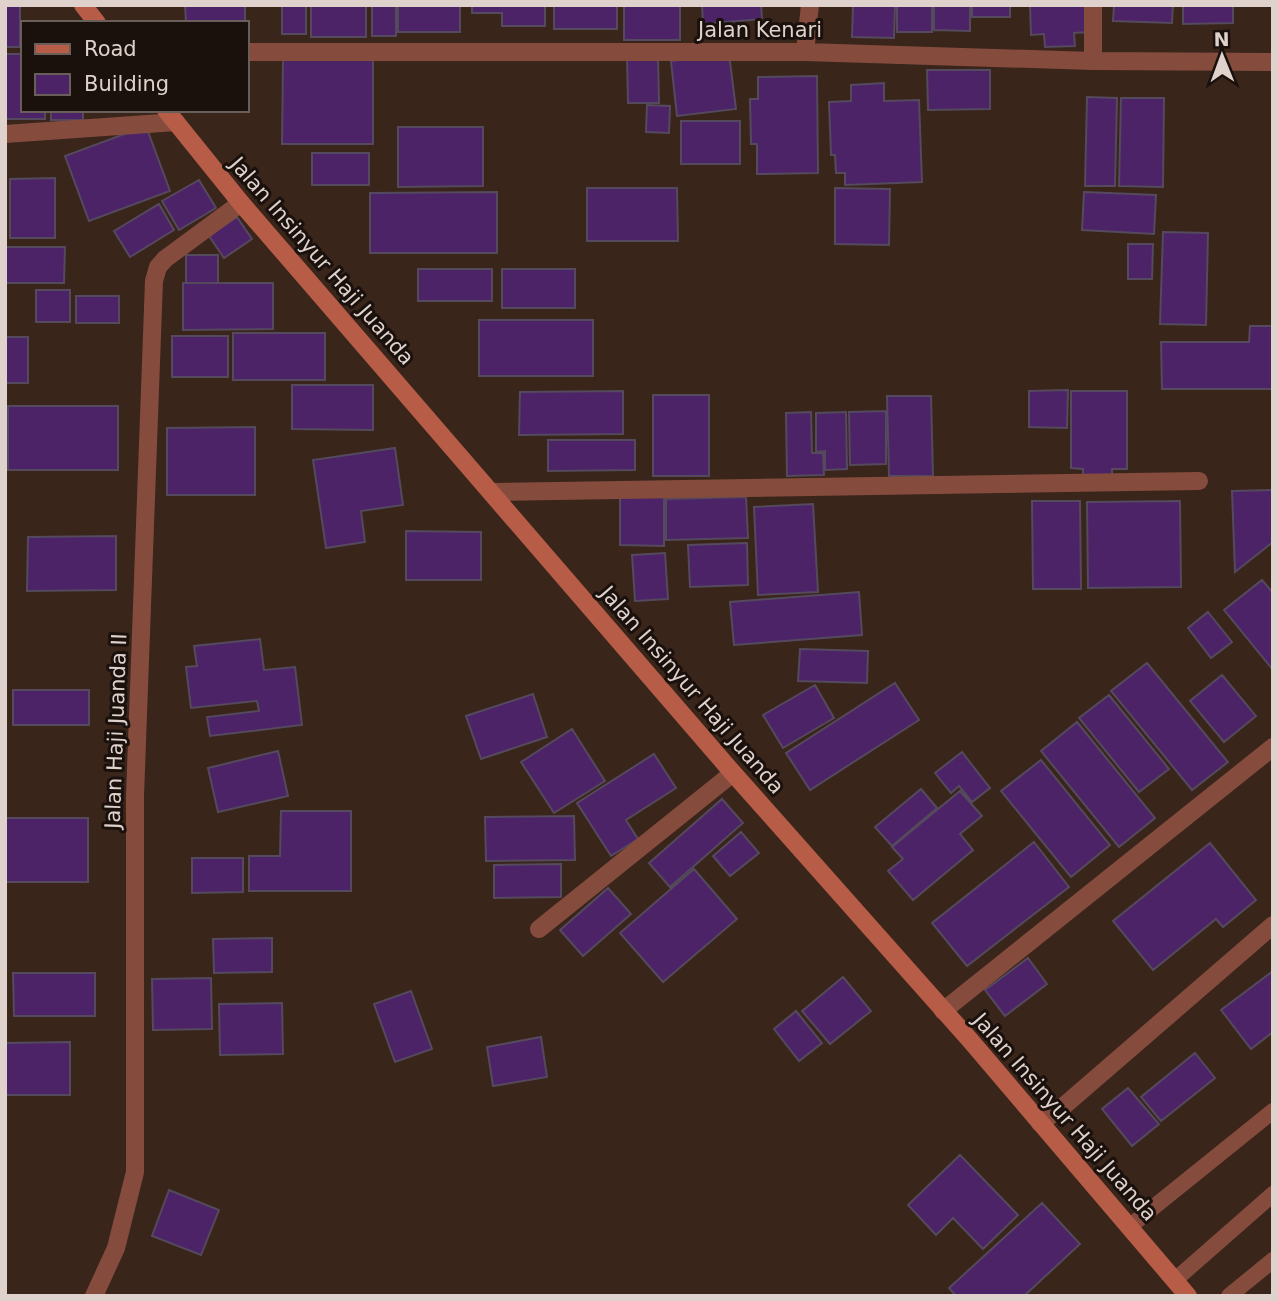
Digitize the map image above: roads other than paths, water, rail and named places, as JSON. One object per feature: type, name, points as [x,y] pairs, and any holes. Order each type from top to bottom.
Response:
[{"type":"street","points":[[83,5],[95,21]]},
{"type":"street","points":[[805,52],[810,5]]},
{"type":"street","points":[[1093,5],[1093,61]]},
{"type":"street","name":"Jalan Kenari","points":[[248,52],[805,52],[1093,61],[1273,62]]},
{"type":"street","points":[[5,134],[171,116]]},
{"type":"street","name":"Jalan Insinyur Haji Juanda","points":[[171,116],[241,203],[1188,1296]]},
{"type":"street","name":"Jalan Haji Juanda II","points":[[94,1296],[116,1248],[135,1172],[135,796],[154,281],[158,267],[165,259],[241,203]]},
{"type":"street","points":[[491,492],[1199,481]]},
{"type":"street","points":[[943,1011],[1273,747]]},
{"type":"street","points":[[540,929],[733,772]]},
{"type":"street","points":[[1040,1123],[1065,1105],[1273,925]]},
{"type":"lane","points":[[1129,1227],[1273,1111]]},
{"type":"lane","points":[[1175,1280],[1273,1194]]},
{"type":"lane","points":[[1229,1296],[1273,1260]]}]
